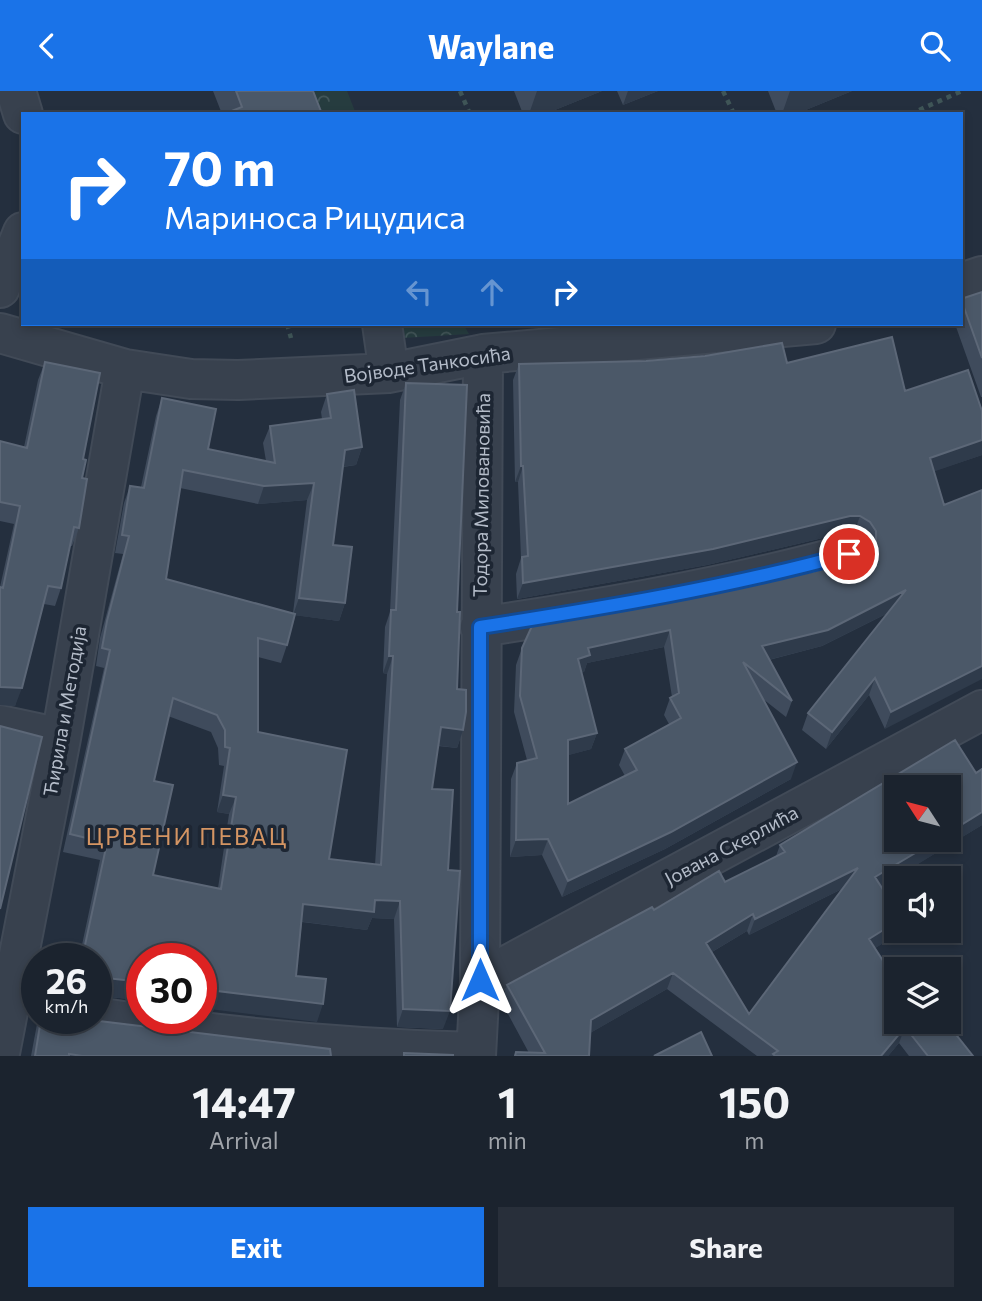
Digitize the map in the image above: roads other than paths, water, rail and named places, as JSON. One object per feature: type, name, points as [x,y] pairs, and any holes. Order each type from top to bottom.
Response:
[{"type":"street","points":[[16,91],[22,112]]},
{"type":"street","points":[[0,288],[21,237]]},
{"type":"street","points":[[963,282],[982,276]]},
{"type":"street","points":[[382,326],[389,373]]},
{"type":"street","name":"Војводе Танкосића","points":[[0,333],[125,369],[191,379],[238,380],[389,373],[483,354],[794,326]]},
{"type":"street","name":"Тодора Миловановића","points":[[476,1054],[480,980],[483,354]]},
{"type":"street","name":"Ћирила и Методија","points":[[32,943],[61,738],[125,369]]},
{"type":"street","points":[[480,627],[561,615],[801,567],[849,554]]},
{"type":"street","name":"Јована Скерлића","points":[[480,980],[982,710]]},
{"type":"street","points":[[0,725],[61,738]]},
{"type":"street","name":"Ћирила и Методија","points":[[0,1052],[21,1009]]},
{"type":"street","points":[[112,1020],[203,1034],[476,1054]]},
{"type":"district","name":"ЦРВЕНИ ПЕВАЦ","points":[[187,836]]}]
